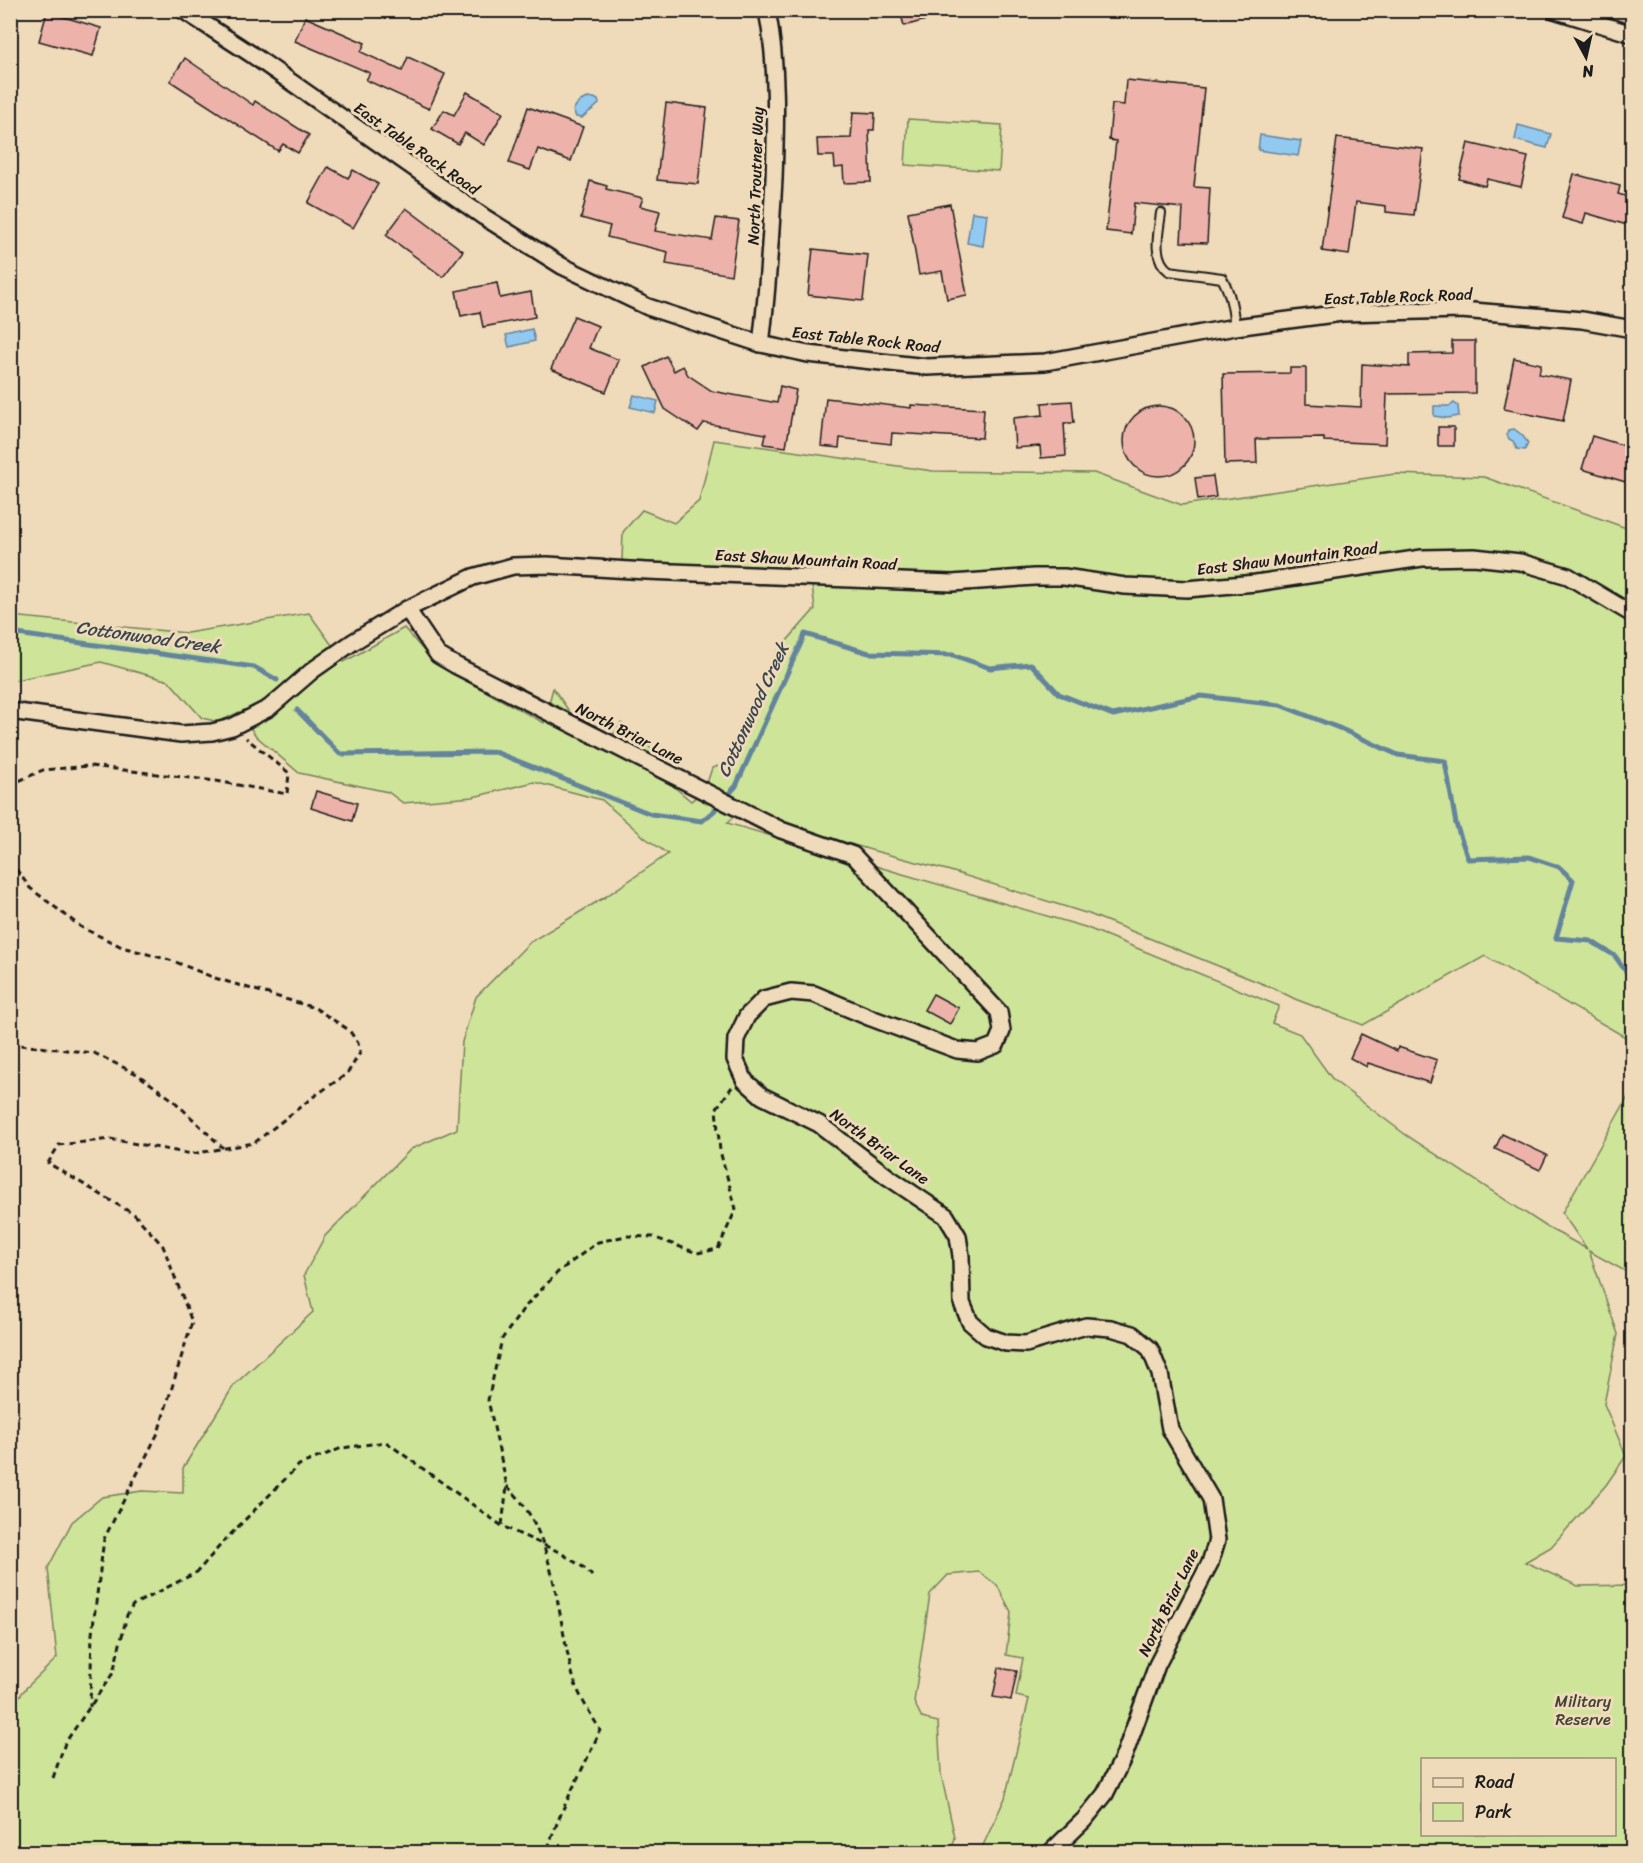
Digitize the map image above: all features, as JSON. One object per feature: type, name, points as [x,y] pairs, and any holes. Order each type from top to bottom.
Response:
[{"type":"street","name":"East Table Rock Road","points":[[183,10],[251,54],[484,217],[562,267],[648,307],[761,344],[808,354],[927,367],[1045,362],[1235,327],[1342,313],[1461,310],[1582,320],[1632,329]]},
{"type":"street","name":"North Troutner Way","points":[[761,344],[770,269],[777,108],[774,46],[767,10]]},
{"type":"street","points":[[1554,10],[1632,34]]},
{"type":"street","name":"East Shaw Mountain Road","points":[[10,711],[181,734],[212,732],[232,727],[269,708],[313,670],[407,609],[473,577],[513,566],[547,565],[952,583],[1064,577],[1125,586],[1187,589],[1256,584],[1422,558],[1474,557],[1520,562],[1568,576],[1632,614]]},
{"type":"street","name":"North Briar Lane","points":[[407,609],[438,655],[781,830],[853,855],[999,1012],[1002,1031],[996,1045],[978,1052],[957,1050],[814,994],[791,992],[764,999],[747,1016],[736,1039],[735,1059],[745,1081],[762,1096],[819,1124],[888,1177],[946,1216],[958,1236],[961,1256],[962,1303],[970,1322],[986,1336],[1006,1343],[1026,1344],[1086,1326],[1111,1328],[1132,1334],[1150,1349],[1160,1374],[1170,1428],[1210,1499],[1217,1540],[1210,1563],[1157,1665],[1124,1756],[1105,1794],[1084,1820],[1051,1852]]},
{"type":"lane","points":[[1161,213],[1158,248],[1159,259],[1163,266],[1169,271],[1222,278],[1228,288],[1235,327]]},
{"type":"path","points":[[10,785],[43,770],[90,766],[216,781],[287,794],[288,773],[232,727]]},
{"type":"path","points":[[10,861],[30,888],[81,927],[122,947],[173,960],[215,978],[315,1008],[350,1030],[358,1043],[360,1053],[347,1074],[254,1143],[192,1155],[110,1139],[59,1145],[48,1162],[135,1215],[163,1246],[192,1322],[158,1433],[104,1539],[92,1634],[90,1707]]},
{"type":"path","points":[[10,1044],[94,1053],[137,1074],[173,1100],[223,1148]]},
{"type":"path","points":[[502,1526],[507,1486],[488,1400],[502,1339],[524,1308],[558,1272],[598,1242],[626,1236],[653,1237],[697,1253],[718,1249],[736,1209],[720,1151],[716,1109],[742,1073]]},
{"type":"path","points":[[53,1778],[65,1743],[113,1673],[127,1615],[133,1605],[196,1572],[299,1465],[342,1448],[386,1442],[502,1526],[544,1544],[586,1569],[592,1576]]},
{"type":"path","points":[[507,1486],[519,1497],[544,1544],[575,1682],[600,1730],[554,1827],[547,1852]]},
{"type":"green space","points":[[908,119],[1002,125],[999,171],[905,165]]},
{"type":"green space","name":"Military Reserve","points":[[714,440],[933,471],[1094,473],[1182,505],[1395,474],[1484,477],[1632,530],[1632,1041],[1485,956],[1363,1025],[1089,914],[947,870],[740,811],[727,823],[1085,927],[1279,1006],[1272,1023],[1300,1034],[1333,1080],[1406,1135],[1547,1227],[1587,1249],[1562,1213],[1632,1090],[1632,1275],[1589,1251],[1618,1334],[1604,1404],[1626,1456],[1606,1485],[1551,1547],[1525,1562],[1578,1586],[1632,1585],[1632,1852],[980,1852],[1005,1798],[1029,1699],[1016,1696],[1023,1658],[1006,1655],[1011,1612],[997,1585],[979,1572],[948,1575],[930,1594],[914,1702],[922,1718],[938,1722],[941,1774],[955,1838],[951,1852],[11,1852],[11,1791],[16,1782],[11,1771],[10,1708],[26,1688],[57,1658],[48,1568],[72,1522],[102,1497],[142,1491],[183,1493],[183,1468],[234,1385],[313,1312],[304,1275],[325,1236],[411,1149],[457,1129],[462,1042],[476,997],[530,942],[605,897],[668,854],[644,837],[602,800],[534,782],[473,797],[403,803],[388,792],[299,773],[256,736],[239,712],[219,722],[202,718],[169,681],[101,662],[11,681],[11,616],[187,633],[309,613],[344,662],[404,628],[435,664],[544,723],[553,688],[591,743],[603,749],[621,723],[655,752],[673,786],[691,801],[705,789],[712,768],[734,761],[778,651],[815,609],[810,570],[622,561],[623,532],[642,510],[674,523],[699,501]]},
{"type":"water","points":[[594,98],[599,104],[582,118],[576,117],[573,110],[577,104],[584,99]]},
{"type":"water","points":[[1518,125],[1551,134],[1547,148],[1515,140]]},
{"type":"water","points":[[1260,135],[1301,141],[1298,156],[1258,150]]},
{"type":"water","points":[[972,212],[987,214],[983,246],[967,243]]},
{"type":"water","points":[[532,329],[535,341],[509,347],[506,335]]},
{"type":"water","points":[[634,395],[658,401],[655,413],[630,407]]},
{"type":"water","points":[[1454,403],[1458,406],[1459,416],[1447,418],[1434,416],[1434,406],[1450,406]]},
{"type":"water","points":[[1514,429],[1528,443],[1525,450],[1517,449],[1513,441],[1509,439],[1508,430]]},
{"type":"building","points":[[900,10],[943,10],[944,15],[904,26]]},
{"type":"building","points":[[47,12],[101,28],[93,56],[39,41]]},
{"type":"building","points":[[305,17],[365,43],[361,52],[402,71],[408,57],[445,74],[429,109],[366,80],[370,73],[295,41]]},
{"type":"building","points":[[185,58],[253,105],[255,101],[309,135],[298,153],[283,144],[278,151],[170,81]]},
{"type":"building","points":[[1126,80],[1204,88],[1194,187],[1210,188],[1207,243],[1181,242],[1183,208],[1134,203],[1131,234],[1106,231],[1116,141],[1109,140],[1112,104],[1124,105]]},
{"type":"building","points":[[467,92],[503,113],[484,145],[465,133],[458,144],[432,129],[444,110],[454,115]]},
{"type":"building","points":[[666,103],[707,108],[698,184],[657,180]]},
{"type":"building","points":[[528,107],[583,127],[571,161],[538,149],[530,170],[509,163]]},
{"type":"building","points":[[853,112],[875,113],[874,130],[869,130],[871,182],[844,183],[843,167],[835,168],[834,156],[818,156],[817,139],[851,138]]},
{"type":"building","points":[[1337,138],[1423,149],[1414,215],[1386,212],[1386,206],[1356,202],[1349,255],[1322,251]]},
{"type":"building","points":[[1468,143],[1528,157],[1521,187],[1487,179],[1485,186],[1459,179]]},
{"type":"building","points":[[328,167],[348,178],[353,170],[378,184],[353,228],[308,203]]},
{"type":"building","points":[[1574,174],[1620,186],[1618,194],[1632,198],[1627,225],[1586,213],[1583,224],[1562,218]]},
{"type":"building","points":[[590,181],[607,186],[606,189],[643,198],[640,206],[660,211],[655,231],[712,240],[716,218],[739,221],[731,275],[666,264],[668,252],[607,237],[610,226],[581,218]]},
{"type":"building","points":[[950,204],[967,295],[947,299],[942,271],[919,275],[908,212]]},
{"type":"building","points":[[406,208],[463,251],[443,277],[386,235]]},
{"type":"building","points":[[813,249],[868,255],[863,301],[808,295]]},
{"type":"building","points":[[497,283],[500,298],[531,292],[535,317],[483,327],[480,312],[461,316],[456,291]]},
{"type":"building","points":[[574,316],[598,326],[589,348],[619,360],[606,392],[551,369]]},
{"type":"building","points":[[1452,341],[1475,341],[1475,393],[1387,394],[1385,444],[1324,441],[1324,438],[1256,439],[1257,463],[1225,464],[1223,374],[1290,373],[1290,368],[1306,368],[1306,404],[1361,407],[1362,364],[1409,367],[1409,354],[1452,353]]},
{"type":"building","points":[[666,356],[674,371],[683,366],[688,375],[712,391],[777,403],[780,386],[796,390],[786,447],[764,444],[766,434],[704,423],[698,431],[665,409],[645,367]]},
{"type":"building","points":[[1514,358],[1541,364],[1539,374],[1571,380],[1563,421],[1504,409]]},
{"type":"building","points":[[826,398],[911,408],[911,405],[984,409],[982,438],[892,433],[891,444],[840,438],[839,448],[821,446]]},
{"type":"building","points":[[1072,401],[1074,423],[1064,423],[1066,456],[1041,458],[1040,446],[1015,448],[1013,418],[1043,415],[1042,403]]},
{"type":"building","points":[[1159,406],[1172,409],[1184,416],[1191,428],[1194,441],[1191,454],[1184,466],[1172,473],[1159,476],[1146,473],[1134,466],[1127,454],[1124,441],[1127,428],[1134,416],[1146,409]]},
{"type":"building","points":[[1438,427],[1454,427],[1454,446],[1438,446]]},
{"type":"building","points":[[1592,436],[1632,448],[1632,472],[1629,483],[1582,469]]},
{"type":"building","points":[[1213,476],[1216,497],[1198,500],[1195,478]]},
{"type":"building","points":[[316,791],[357,803],[352,821],[311,808]]},
{"type":"building","points":[[933,994],[959,1008],[950,1024],[924,1010]]},
{"type":"building","points":[[1361,1034],[1397,1051],[1398,1047],[1437,1060],[1430,1083],[1368,1063],[1367,1067],[1350,1058]]},
{"type":"building","points":[[1502,1134],[1547,1155],[1540,1170],[1495,1149]]},
{"type":"building","points":[[999,1668],[1017,1671],[1011,1700],[993,1697]]},
{"type":"waterway","name":"Cottonwood Creek","points":[[10,633],[254,667],[277,680]]},
{"type":"waterway","name":"Cottonwood Creek","points":[[728,795],[736,786],[805,634],[869,653],[953,655],[990,668],[1031,664],[1059,694],[1113,715],[1201,696],[1280,705],[1339,728],[1398,755],[1445,761],[1456,824],[1468,859],[1529,857],[1559,867],[1573,880],[1556,938],[1591,941],[1615,956],[1632,980]]},
{"type":"waterway","name":"Cottonwood Creek","points":[[297,710],[340,754],[495,752],[651,814],[702,821],[715,810]]}]
